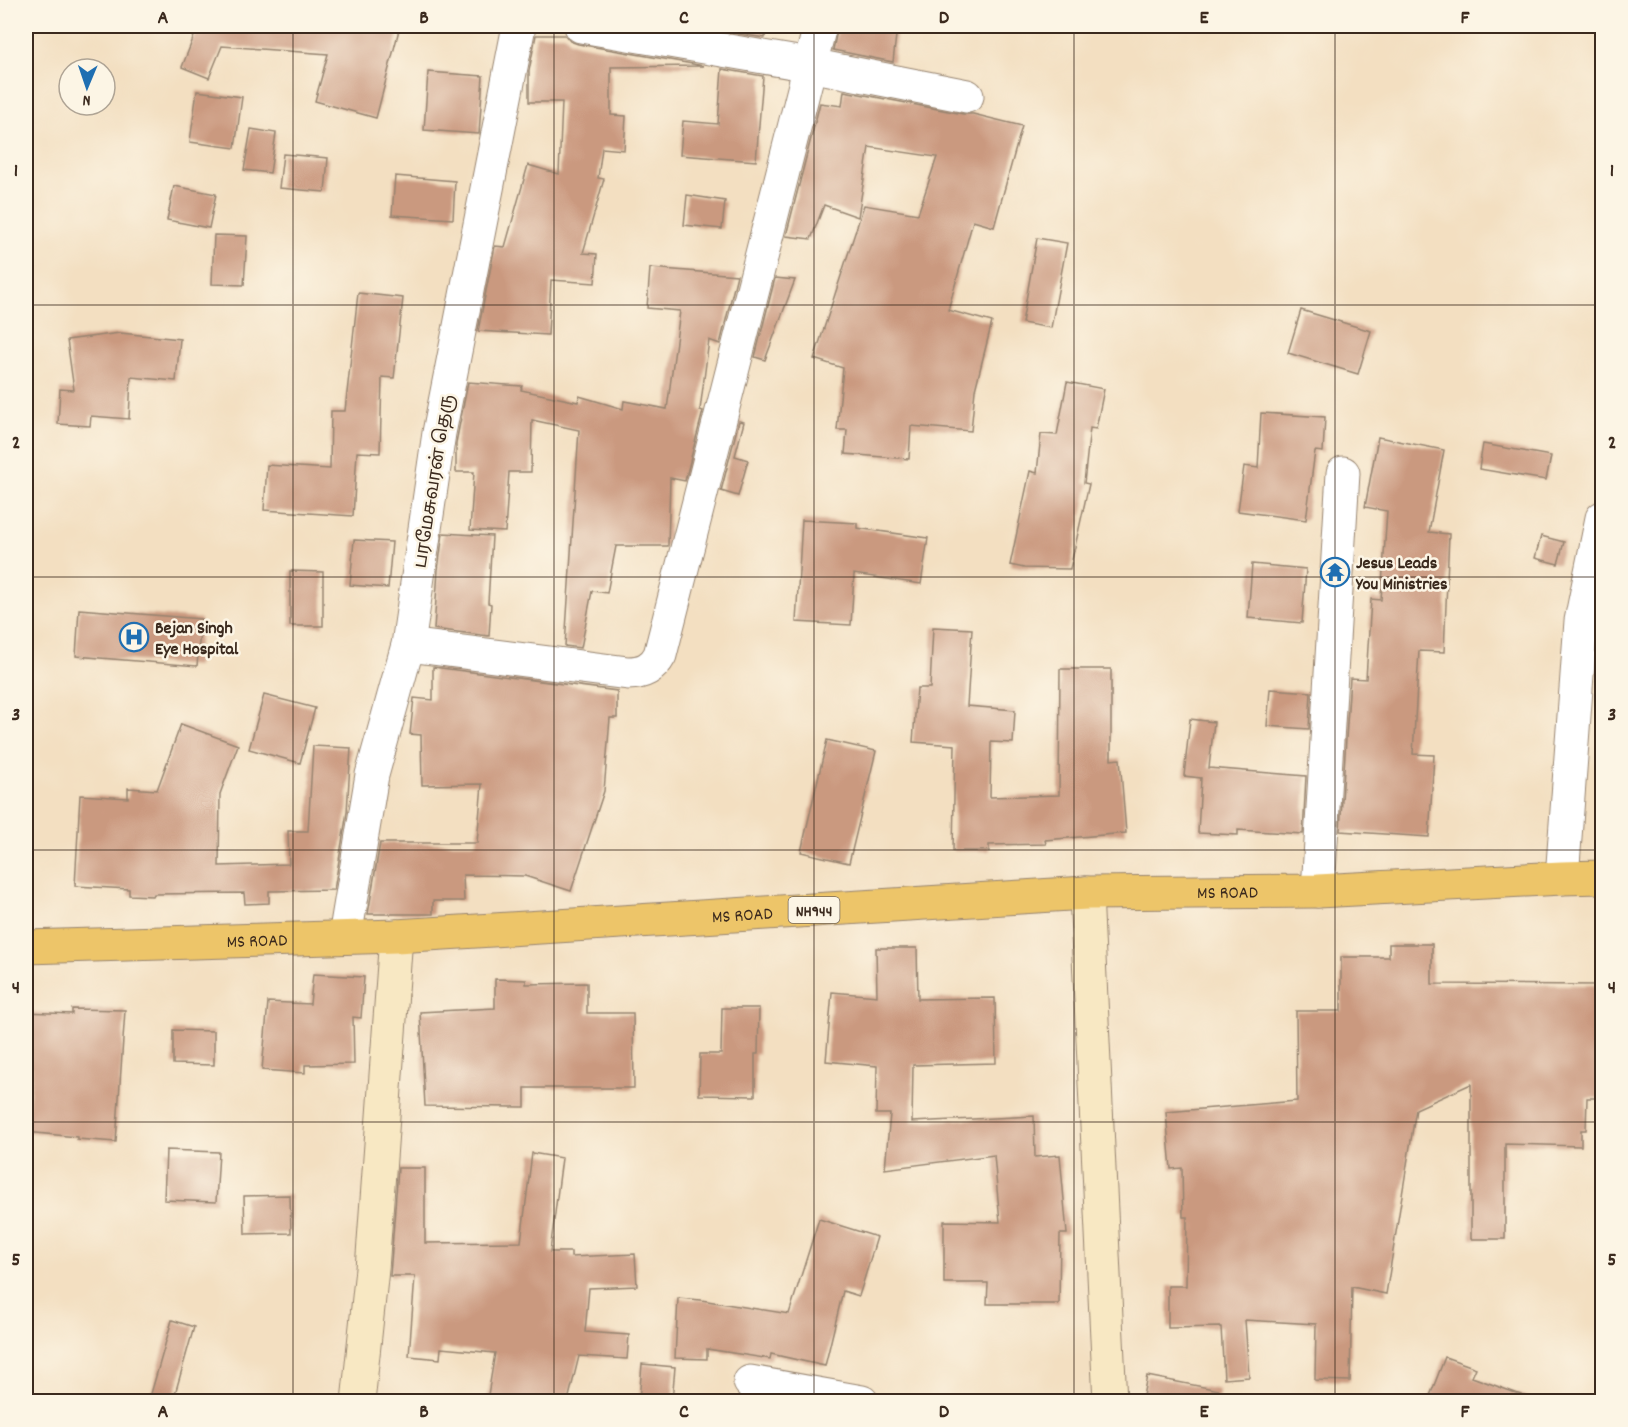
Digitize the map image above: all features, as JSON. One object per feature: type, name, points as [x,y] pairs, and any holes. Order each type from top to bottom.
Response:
[{"type":"highway","name":"MS ROAD","points":[[26,947],[396,936],[1086,893],[1318,891],[1602,877]]},
{"type":"street","name":"பரமேசுவரன் தெரு","points":[[345,937],[372,775],[408,645],[439,433],[519,26]]},
{"type":"street","points":[[581,26],[810,65],[967,96]]},
{"type":"street","points":[[408,645],[628,673],[639,673],[656,663],[663,644],[820,26]]},
{"type":"street","points":[[1318,891],[1343,473]]},
{"type":"street","points":[[1562,878],[1581,621],[1602,518]]},
{"type":"street","points":[[1086,893],[1110,1401]]},
{"type":"street","points":[[358,1401],[372,1269],[396,936]]},
{"type":"street","points":[[750,1382],[862,1401]]},
{"type":"building","points":[[198,26],[400,26],[376,118],[315,101],[328,54],[222,46],[209,78],[182,67]]},
{"type":"building","points":[[715,26],[766,26],[765,38],[715,30]]},
{"type":"building","points":[[838,26],[897,26],[893,62],[833,50]]},
{"type":"building","points":[[536,35],[565,35],[570,41],[578,44],[704,66],[611,67],[611,115],[626,116],[624,150],[602,148],[598,178],[604,179],[583,253],[597,254],[595,283],[551,280],[548,335],[478,331],[495,246],[505,247],[528,165],[559,174],[562,102],[529,102],[529,71]]},
{"type":"building","points":[[722,69],[763,76],[756,161],[680,155],[683,121],[718,124]]},
{"type":"building","points":[[428,72],[483,76],[479,134],[424,130]]},
{"type":"building","points":[[197,91],[242,97],[235,148],[190,142]]},
{"type":"building","points":[[844,91],[973,114],[1022,126],[994,227],[973,221],[948,310],[992,322],[975,390],[971,431],[911,426],[909,459],[845,454],[847,430],[837,430],[843,368],[814,359],[864,205],[918,214],[937,157],[869,147],[858,217],[824,205],[811,239],[786,236],[820,103],[842,106]]},
{"type":"building","points":[[251,129],[276,133],[270,173],[244,170]]},
{"type":"building","points":[[283,154],[328,158],[325,192],[279,188]]},
{"type":"building","points":[[395,176],[455,181],[453,219],[392,215]]},
{"type":"building","points":[[174,186],[216,194],[209,228],[167,220]]},
{"type":"building","points":[[687,195],[725,201],[722,229],[684,225]]},
{"type":"building","points":[[214,235],[247,236],[244,285],[212,284]]},
{"type":"building","points":[[1037,238],[1067,243],[1051,328],[1022,323]]},
{"type":"building","points":[[650,268],[737,275],[720,344],[709,340],[700,410],[703,411],[685,481],[670,478],[668,546],[616,546],[607,593],[592,591],[581,648],[565,646],[579,430],[532,420],[531,472],[509,472],[505,532],[470,530],[474,472],[456,472],[456,443],[468,382],[522,386],[521,390],[578,402],[579,396],[623,409],[624,401],[667,409],[680,311],[647,308]]},
{"type":"building","points":[[775,278],[795,280],[765,360],[755,357]]},
{"type":"building","points":[[358,293],[403,298],[394,378],[382,377],[380,453],[357,452],[353,516],[264,510],[267,465],[330,469],[331,411],[345,411]]},
{"type":"building","points":[[1301,310],[1371,331],[1358,374],[1288,353]]},
{"type":"building","points":[[120,333],[180,339],[176,381],[131,377],[129,419],[91,416],[90,426],[58,424],[60,389],[74,390],[67,340]]},
{"type":"building","points":[[1067,382],[1104,389],[1096,429],[1090,428],[1084,483],[1089,484],[1070,569],[1024,568],[1010,565],[1030,471],[1037,473],[1041,434],[1057,435]]},
{"type":"building","points":[[1261,413],[1325,417],[1323,452],[1315,451],[1306,520],[1238,511],[1244,466],[1258,468]]},
{"type":"building","points":[[739,421],[744,422],[735,456],[748,460],[738,496],[721,491]]},
{"type":"building","points":[[1378,437],[1444,450],[1429,532],[1449,534],[1444,652],[1419,651],[1413,754],[1434,755],[1429,837],[1340,831],[1350,678],[1366,679],[1371,599],[1381,600],[1387,511],[1365,507]]},
{"type":"building","points":[[1483,444],[1551,456],[1546,480],[1479,469]]},
{"type":"building","points":[[802,520],[857,523],[857,528],[928,538],[921,584],[854,574],[851,625],[796,622]]},
{"type":"building","points":[[443,533],[492,536],[488,603],[491,604],[489,636],[434,629]]},
{"type":"building","points":[[1541,536],[1564,542],[1558,564],[1535,558]]},
{"type":"building","points":[[354,540],[392,542],[388,588],[350,585]]},
{"type":"building","points":[[1252,564],[1306,569],[1302,623],[1248,618]]},
{"type":"building","points":[[290,571],[323,572],[323,626],[290,626]]},
{"type":"building","points":[[79,609],[201,619],[197,666],[76,656]]},
{"type":"building","points":[[933,627],[972,629],[967,706],[1015,710],[1013,743],[991,742],[990,797],[1059,795],[1060,669],[1111,669],[1111,760],[1120,759],[1126,833],[1045,840],[1046,844],[989,845],[989,851],[953,851],[955,745],[913,742],[917,688],[930,688]]},
{"type":"building","points":[[433,667],[617,691],[617,718],[610,718],[604,791],[571,891],[525,876],[463,875],[464,901],[433,901],[433,914],[368,914],[380,843],[477,843],[482,784],[422,785],[421,735],[410,734],[414,698],[433,700]]},
{"type":"building","points":[[1270,689],[1311,692],[1309,729],[1267,726]]},
{"type":"building","points":[[264,695],[315,708],[300,763],[249,749]]},
{"type":"building","points":[[1190,719],[1214,722],[1209,768],[1306,776],[1303,834],[1238,830],[1238,835],[1198,833],[1201,778],[1184,776]]},
{"type":"building","points":[[181,724],[238,745],[220,794],[219,866],[289,864],[288,831],[308,831],[313,746],[351,748],[347,812],[334,890],[269,891],[269,903],[245,904],[244,893],[154,894],[153,896],[129,895],[129,889],[75,886],[80,795],[128,798],[128,788],[157,790]]},
{"type":"building","points":[[827,740],[876,751],[849,863],[801,852]]},
{"type":"building","points":[[1389,944],[1432,944],[1432,984],[1602,985],[1602,1098],[1587,1098],[1586,1130],[1581,1130],[1581,1146],[1505,1144],[1505,1239],[1471,1239],[1471,1084],[1416,1109],[1386,1294],[1352,1287],[1350,1381],[1315,1380],[1316,1324],[1245,1320],[1249,1377],[1224,1379],[1221,1327],[1168,1328],[1168,1286],[1186,1286],[1187,1217],[1183,1217],[1182,1168],[1171,1169],[1166,1112],[1297,1101],[1296,1011],[1341,1011],[1341,957],[1389,957]]},
{"type":"building","points":[[876,948],[917,948],[918,999],[995,998],[996,1063],[913,1065],[912,1122],[1034,1116],[1035,1157],[1060,1155],[1067,1234],[1060,1234],[1059,1304],[987,1304],[988,1283],[944,1283],[944,1221],[1000,1222],[994,1155],[885,1169],[890,1114],[876,1114],[877,1066],[826,1061],[832,992],[877,996]]},
{"type":"building","points":[[313,974],[364,977],[361,1018],[353,1017],[354,1064],[305,1065],[305,1073],[262,1070],[268,1002],[310,1004]]},
{"type":"building","points":[[495,979],[526,980],[526,984],[587,983],[587,1013],[633,1013],[634,1088],[525,1088],[525,1107],[425,1106],[420,1012],[495,1008]]},
{"type":"building","points":[[722,1008],[759,1008],[758,1054],[755,1054],[755,1096],[699,1095],[700,1054],[721,1054]]},
{"type":"building","points":[[72,1009],[125,1010],[116,1142],[26,1132],[32,1067],[26,1066],[26,1012],[72,1014]]},
{"type":"building","points":[[173,1030],[214,1031],[214,1065],[173,1064]]},
{"type":"building","points":[[166,1150],[219,1152],[216,1202],[164,1200]]},
{"type":"building","points":[[532,1153],[562,1158],[550,1252],[571,1252],[571,1257],[635,1254],[637,1286],[589,1288],[585,1332],[629,1335],[627,1359],[579,1356],[568,1401],[487,1401],[495,1353],[441,1348],[440,1359],[409,1356],[415,1276],[390,1276],[398,1168],[425,1168],[425,1243],[521,1242]]},
{"type":"building","points":[[290,1195],[291,1233],[245,1234],[244,1196]]},
{"type":"building","points":[[819,1219],[877,1237],[859,1296],[843,1291],[825,1366],[771,1354],[770,1359],[707,1349],[707,1359],[675,1358],[678,1298],[789,1314]]},
{"type":"building","points":[[172,1320],[194,1327],[173,1401],[149,1401]]},
{"type":"building","points":[[1445,1357],[1476,1368],[1472,1377],[1532,1399],[1531,1401],[1428,1401]]},
{"type":"building","points":[[642,1364],[675,1367],[672,1401],[639,1401]]},
{"type":"building","points":[[1147,1376],[1219,1390],[1218,1401],[1142,1401]]},
{"type":"place","name":"Jesus Leads You Ministries","points":[[1335,572]]},
{"type":"place","name":"Bejan Singh Eye Hospital","points":[[134,637]]}]
